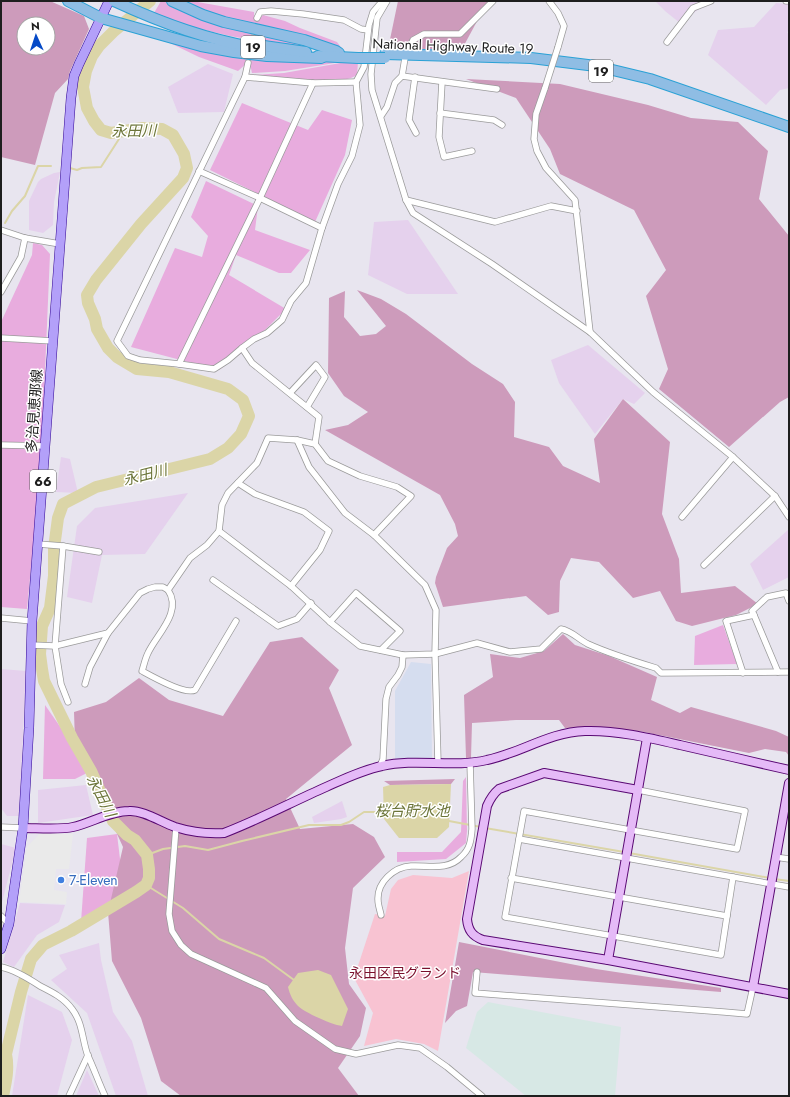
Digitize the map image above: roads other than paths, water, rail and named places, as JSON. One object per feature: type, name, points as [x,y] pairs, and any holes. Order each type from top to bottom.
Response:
[{"type":"highway","points":[[68,1],[101,18],[201,46],[234,52],[294,58],[321,58],[325,56]]},
{"type":"highway","name":"National Highway Route 19","points":[[114,1],[186,31],[240,45],[285,53],[325,56],[385,56],[532,62],[576,66],[638,79],[789,131]]},
{"type":"highway","name":"National Highway Route 19","points":[[123,1],[152,16],[199,31],[255,45],[314,53],[339,53],[358,56]]},
{"type":"highway","points":[[172,1],[224,22],[304,40],[339,53]]},
{"type":"highway","name":"National Highway Route 19","points":[[405,57],[531,58],[596,66],[650,79],[789,127]]},
{"type":"main road","name":"多治見恵那線","points":[[1,949],[9,924],[23,828],[33,645],[32,621],[40,544],[71,98],[74,76],[109,1]]},
{"type":"street","points":[[248,63],[245,77],[117,341],[128,356],[140,360],[214,369],[254,339],[268,333],[282,320],[291,301],[306,283],[322,228],[338,184],[352,156],[360,124],[356,82],[364,67],[368,30],[374,12],[378,5],[385,1]]},
{"type":"street","points":[[385,1],[377,18],[371,74],[372,90],[406,200],[413,213],[492,264],[590,332],[653,392],[733,457],[775,496],[789,517]]},
{"type":"street","points":[[381,116],[387,107],[395,83],[402,76],[405,57],[412,40],[424,34],[460,34],[493,1]]},
{"type":"street","points":[[549,1],[558,13],[564,26],[536,114],[534,139],[546,168],[575,200],[590,332]]},
{"type":"street","points":[[667,42],[693,8],[711,1]]},
{"type":"street","points":[[257,18],[260,12],[271,11],[303,14],[344,20],[361,29],[368,30]]},
{"type":"street","points":[[402,76],[497,89]]},
{"type":"street","points":[[245,77],[313,83],[356,82]]},
{"type":"street","points":[[415,78],[409,120],[416,133]]},
{"type":"street","points":[[442,82],[439,137],[444,157],[472,151]]},
{"type":"street","points":[[180,364],[260,198],[313,83]]},
{"type":"street","points":[[440,113],[494,120],[502,125]]},
{"type":"street","points":[[199,171],[322,228]]},
{"type":"street","points":[[406,200],[495,222],[550,206],[577,211]]},
{"type":"street","points":[[1,230],[25,238],[60,244]]},
{"type":"street","points":[[1,292],[21,257],[25,238]]},
{"type":"street","points":[[1,338],[53,341]]},
{"type":"street","points":[[242,348],[252,363],[318,417],[315,444]]},
{"type":"street","points":[[290,393],[316,364],[325,377],[307,407]]},
{"type":"street","points":[[168,590],[190,558],[206,545],[219,530],[222,505],[228,493],[257,463],[268,438],[297,440],[315,444],[328,461],[360,476],[397,487],[410,496],[374,534]]},
{"type":"street","points":[[297,440],[309,467],[345,513],[374,534],[426,585],[436,610],[435,654],[438,763]]},
{"type":"street","points":[[1,445],[46,446]]},
{"type":"street","points":[[682,517],[733,457]]},
{"type":"street","points":[[238,483],[255,494],[304,512],[329,531],[320,550],[291,586]]},
{"type":"street","points":[[704,565],[775,496]]},
{"type":"street","points":[[219,530],[291,586],[330,622],[360,646],[403,655],[435,654],[477,643],[510,652],[541,649],[561,629],[571,632],[580,640],[600,649],[656,668],[661,673],[789,672]]},
{"type":"street","points":[[40,544],[99,552]]},
{"type":"street","points":[[62,546],[53,646],[61,684],[68,702]]},
{"type":"street","points":[[213,580],[278,626],[297,619],[311,603]]},
{"type":"street","points":[[85,684],[90,667],[108,633],[140,593],[148,588],[163,587],[168,590],[172,596],[173,604],[170,616],[148,653],[142,671],[185,691],[191,692],[195,690],[236,621]]},
{"type":"street","points":[[330,622],[356,593],[400,631],[381,650]]},
{"type":"street","points":[[778,672],[752,611],[767,597],[786,593],[789,601]]},
{"type":"street","points":[[743,673],[726,621],[754,615]]},
{"type":"street","points":[[1,618],[32,621]]},
{"type":"street","points":[[33,645],[53,646],[108,633]]},
{"type":"street","points":[[380,766],[383,759],[386,699],[389,687],[402,667],[403,655]]},
{"type":"street","points":[[1,827],[71,828],[117,813],[130,811],[152,817],[176,827],[203,833],[224,832],[349,777],[380,766],[396,763],[486,761],[566,732],[604,732],[647,738],[789,770]]},
{"type":"street","points":[[608,960],[647,738]]},
{"type":"street","points":[[381,915],[378,899],[379,891],[382,882],[390,873],[400,868],[410,866],[449,865],[457,862],[468,850],[472,829],[470,762]]},
{"type":"street","points":[[733,877],[721,955],[505,917],[524,811],[737,849],[745,811],[550,773],[540,774],[500,789],[490,798],[486,806],[467,919],[470,932],[476,938],[483,940],[608,960],[789,994]]},
{"type":"street","points":[[477,972],[475,993],[747,1014],[775,857],[786,818],[789,783]]},
{"type":"street","points":[[176,827],[169,914],[172,931],[181,945],[191,954],[266,988],[295,1021],[335,1049],[356,1054],[398,1045],[420,1048],[447,1067],[482,1096]]},
{"type":"street","points":[[519,839],[789,886]]},
{"type":"street","points":[[775,857],[789,859]]},
{"type":"street","points":[[511,878],[726,916]]},
{"type":"street","points":[[1,916],[9,924]]},
{"type":"street","points":[[1,967],[36,983],[63,1000],[72,1009],[79,1021],[84,1035],[88,1055],[105,1096]]},
{"type":"street","points":[[69,1096],[88,1055]]},
{"type":"water","name":"桜台貯水池","points":[[451,784],[449,827],[437,838],[399,838],[384,819],[383,787],[390,785]]},
{"type":"water","points":[[318,970],[331,975],[348,1009],[342,1026],[326,1021],[302,1009],[298,1006],[291,995],[288,987],[298,973]]},
{"type":"waterway","name":"永田川","points":[[3,1096],[7,1070],[6,1054],[21,992],[31,959],[43,945],[71,931],[136,892],[146,885],[149,878],[147,855],[135,840],[127,835],[113,821],[91,771],[72,738],[44,681],[40,654],[42,626],[50,608],[54,576],[54,548],[58,518],[63,504],[96,487],[210,459],[228,448],[241,434],[249,416],[243,400],[228,389],[169,372],[137,369],[117,357],[108,348],[97,329],[95,319],[88,303],[87,295],[96,280],[141,224],[183,178],[187,168],[184,154],[173,135],[162,129],[143,128],[111,133],[101,130],[87,108],[83,87],[86,71],[92,56],[99,46],[113,32],[150,1]]},
{"type":"waterway","points":[[70,168],[77,170],[82,168],[101,167],[119,139],[118,132]]},
{"type":"waterway","points":[[5,223],[12,211],[25,196],[38,166],[51,166]]},
{"type":"waterway","points":[[147,855],[163,849],[185,846],[208,850],[309,825],[341,825],[349,822],[364,812],[384,812]]},
{"type":"waterway","points":[[449,821],[481,827]]},
{"type":"waterway","points":[[485,828],[624,852]]},
{"type":"waterway","points":[[629,853],[770,878]]},
{"type":"waterway","points":[[774,879],[789,881]]},
{"type":"waterway","points":[[146,885],[183,908],[219,939],[264,958],[294,980]]},
{"type":"tunnel","points":[[248,63],[257,18]]},
{"type":"place","name":"7-Eleven","points":[[61,880]]},
{"type":"park label","name":"永田区民グランド","points":[[405,973]]}]
